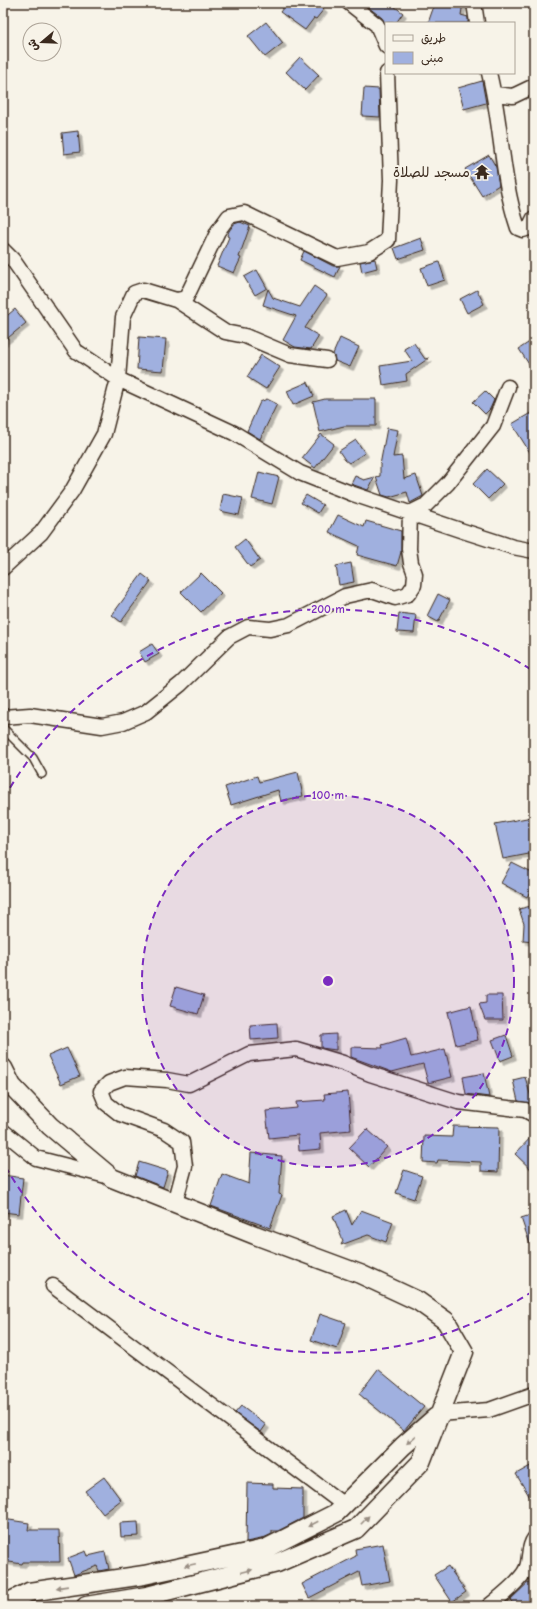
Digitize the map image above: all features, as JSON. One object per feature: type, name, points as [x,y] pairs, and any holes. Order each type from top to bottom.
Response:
[{"type":"street","points":[[349,3],[377,25],[385,44]]},
{"type":"street","points":[[474,3],[477,22]]},
{"type":"street","points":[[176,300],[186,298],[218,231],[229,216],[244,213],[336,258],[369,252],[388,240],[391,180],[387,74]]},
{"type":"street","points":[[489,74],[494,94],[511,207],[518,228],[523,230],[529,228],[534,218]]},
{"type":"street","points":[[494,94],[513,96],[534,86]]},
{"type":"street","points":[[3,250],[14,260],[76,351],[118,379],[234,433],[300,473],[352,494],[410,514],[506,545],[534,552]]},
{"type":"street","points":[[3,568],[41,533],[72,491],[104,434],[118,379],[123,317],[134,293],[143,290],[176,300],[226,332],[245,336],[290,355],[327,360]]},
{"type":"street","points":[[410,514],[426,505],[448,483],[493,426],[508,387]]},
{"type":"street","points":[[3,717],[30,715],[102,726],[122,722],[146,712],[181,684],[229,637],[248,627],[270,629],[289,625],[345,596],[354,593],[372,590],[395,598],[408,594],[414,585],[415,574],[411,563],[409,549],[410,514]]},
{"type":"street","points":[[175,1203],[185,1166],[182,1142],[164,1130],[120,1114],[106,1103],[101,1091],[109,1083],[125,1076],[190,1084],[249,1054],[296,1049],[343,1063],[370,1074],[458,1102],[525,1110],[534,1116]]},
{"type":"street","points":[[3,1068],[12,1086],[50,1126],[112,1178]]},
{"type":"street","points":[[3,1131],[36,1158],[112,1178],[360,1274],[418,1301],[446,1321],[464,1352],[420,1462],[356,1529],[277,1564],[149,1601],[86,1606]]},
{"type":"street","points":[[53,1286],[344,1505]]},
{"type":"street","points":[[3,1605],[29,1592],[144,1575],[265,1549],[336,1513],[403,1446],[440,1414],[489,1410],[534,1394]]},
{"type":"street","points":[[489,1606],[506,1593],[527,1568],[531,1543],[534,1539]]},
{"type":"lane","points":[[3,728],[33,758],[42,774]]},
{"type":"building","points":[[287,3],[317,3],[324,9],[316,19],[314,18],[305,30],[280,12]]},
{"type":"building","points":[[363,3],[390,3],[403,13],[397,22],[385,23],[382,18]]},
{"type":"building","points":[[435,3],[463,3],[461,15],[468,17],[468,22],[428,22]]},
{"type":"building","points":[[266,22],[283,43],[265,57],[248,36]]},
{"type":"building","points":[[300,57],[319,75],[305,90],[286,72]]},
{"type":"building","points":[[482,81],[486,103],[464,109],[458,88]]},
{"type":"building","points":[[364,88],[379,89],[380,117],[362,116]]},
{"type":"building","points":[[78,131],[80,152],[64,154],[62,133]]},
{"type":"building","points":[[489,155],[496,167],[499,185],[482,196],[465,169]]},
{"type":"building","points":[[240,222],[250,226],[239,257],[241,258],[234,273],[217,266],[229,237],[227,236],[229,231],[234,224]]},
{"type":"building","points":[[421,238],[425,250],[398,259],[394,248]]},
{"type":"building","points":[[304,251],[333,266],[340,266],[335,277],[300,260]]},
{"type":"building","points":[[375,259],[377,268],[362,272],[360,262]]},
{"type":"building","points":[[439,262],[445,280],[427,286],[421,268]]},
{"type":"building","points":[[257,270],[267,288],[255,295],[244,277]]},
{"type":"building","points":[[314,286],[327,295],[305,328],[319,336],[311,349],[295,347],[283,340],[296,316],[263,305],[268,289],[273,298],[300,307]]},
{"type":"building","points":[[477,290],[484,304],[467,313],[460,299]]},
{"type":"building","points":[[15,309],[26,323],[3,342],[3,319]]},
{"type":"building","points":[[139,337],[166,339],[163,371],[137,369]]},
{"type":"building","points":[[340,338],[359,347],[350,367],[335,361],[333,354]]},
{"type":"building","points":[[534,339],[534,372],[519,349]]},
{"type":"building","points":[[414,343],[425,359],[429,358],[406,374],[407,381],[383,385],[380,366],[412,361],[404,349]]},
{"type":"building","points":[[261,355],[280,367],[266,389],[247,377]]},
{"type":"building","points":[[308,382],[314,396],[293,405],[287,391]]},
{"type":"building","points":[[485,391],[494,400],[490,409],[485,414],[473,402]]},
{"type":"building","points":[[267,399],[277,404],[260,439],[247,431],[260,402]]},
{"type":"building","points":[[325,399],[376,399],[376,426],[344,426],[320,432],[313,402]]},
{"type":"building","points":[[534,411],[534,459],[512,424]]},
{"type":"building","points":[[387,428],[398,430],[393,457],[402,456],[404,479],[416,475],[423,496],[410,503],[407,492],[389,497],[382,495],[376,477],[380,476],[380,465]]},
{"type":"building","points":[[321,434],[334,444],[315,468],[302,458]]},
{"type":"building","points":[[356,440],[365,453],[349,463],[339,451]]},
{"type":"building","points":[[487,469],[503,484],[488,499],[473,484]]},
{"type":"building","points":[[259,472],[279,477],[272,504],[252,499]]},
{"type":"building","points":[[355,476],[364,480],[375,477],[368,490],[351,484]]},
{"type":"building","points":[[223,494],[243,498],[239,515],[220,511]]},
{"type":"building","points":[[306,495],[323,505],[318,513],[301,503]]},
{"type":"building","points":[[338,515],[364,527],[366,521],[401,531],[401,552],[397,566],[357,555],[359,546],[329,532]]},
{"type":"building","points":[[245,539],[260,560],[250,567],[235,547]]},
{"type":"building","points":[[351,563],[354,582],[339,585],[336,566]]},
{"type":"building","points":[[201,573],[221,593],[201,612],[181,592]]},
{"type":"building","points":[[142,574],[151,581],[121,622],[112,615]]},
{"type":"building","points":[[438,594],[450,600],[438,622],[427,616]]},
{"type":"building","points":[[399,613],[416,615],[414,633],[397,632]]},
{"type":"building","points":[[152,644],[159,654],[145,662],[139,652]]},
{"type":"building","points":[[298,772],[303,796],[281,801],[278,790],[231,805],[225,787],[257,776],[259,782]]},
{"type":"building","points":[[532,817],[534,824],[534,853],[503,859],[495,824]]},
{"type":"building","points":[[512,863],[534,874],[534,884],[527,897],[501,883]]},
{"type":"building","points":[[531,906],[534,916],[534,942],[523,941],[524,924],[519,909]]},
{"type":"building","points":[[176,987],[204,995],[198,1014],[170,1006]]},
{"type":"building","points":[[486,995],[502,995],[503,1020],[485,1020],[479,1004],[486,1003]]},
{"type":"building","points":[[471,1006],[478,1040],[456,1045],[448,1012]]},
{"type":"building","points":[[277,1023],[278,1038],[251,1040],[250,1025]]},
{"type":"building","points":[[336,1034],[336,1050],[321,1048],[321,1035]]},
{"type":"building","points":[[506,1035],[513,1056],[500,1061],[492,1040]]},
{"type":"building","points":[[406,1038],[411,1057],[445,1049],[452,1077],[428,1083],[423,1064],[392,1072],[351,1057],[351,1047],[383,1048],[382,1045]]},
{"type":"building","points":[[67,1048],[80,1076],[61,1084],[48,1056]]},
{"type":"building","points":[[484,1073],[489,1097],[466,1094],[463,1077]]},
{"type":"building","points":[[525,1077],[533,1104],[518,1101],[513,1080]]},
{"type":"building","points":[[348,1092],[351,1130],[320,1133],[321,1149],[299,1151],[298,1135],[269,1138],[266,1111],[297,1108],[296,1102],[325,1100],[324,1094]]},
{"type":"building","points":[[453,1126],[499,1127],[498,1172],[481,1171],[481,1162],[438,1160],[437,1163],[423,1162],[424,1136],[452,1137]]},
{"type":"building","points":[[367,1129],[387,1147],[369,1167],[349,1148]]},
{"type":"building","points":[[534,1134],[534,1172],[515,1154]]},
{"type":"building","points":[[251,1153],[282,1156],[279,1194],[282,1195],[270,1228],[211,1206],[222,1174],[249,1184]]},
{"type":"building","points":[[139,1162],[168,1171],[163,1187],[135,1176]]},
{"type":"building","points":[[404,1170],[422,1176],[414,1199],[396,1193]]},
{"type":"building","points":[[3,1175],[23,1178],[19,1214],[3,1212]]},
{"type":"building","points":[[346,1210],[352,1225],[361,1210],[393,1222],[386,1242],[368,1235],[341,1245],[343,1241],[333,1216]]},
{"type":"building","points":[[534,1214],[534,1250],[532,1250],[521,1218]]},
{"type":"building","points":[[320,1314],[346,1323],[337,1349],[311,1340]]},
{"type":"building","points":[[378,1369],[424,1407],[404,1431],[359,1394]]},
{"type":"building","points":[[241,1406],[266,1425],[261,1432],[235,1413]]},
{"type":"building","points":[[534,1464],[534,1504],[516,1474]]},
{"type":"building","points":[[104,1477],[121,1500],[103,1514],[85,1491]]},
{"type":"building","points":[[247,1483],[273,1484],[273,1488],[303,1489],[303,1518],[278,1531],[272,1531],[272,1534],[261,1539],[246,1542]]},
{"type":"building","points":[[3,1519],[29,1523],[28,1530],[59,1530],[60,1562],[23,1562],[22,1564],[3,1561]]},
{"type":"building","points":[[138,1522],[139,1536],[121,1537],[120,1523]]},
{"type":"building","points":[[383,1544],[390,1581],[362,1586],[359,1572],[309,1598],[302,1584],[356,1556],[355,1549]]},
{"type":"building","points":[[86,1551],[88,1556],[105,1552],[109,1569],[99,1571],[97,1566],[74,1575],[68,1558]]},
{"type":"building","points":[[448,1566],[466,1592],[452,1602],[434,1575]]},
{"type":"building","points":[[534,1577],[534,1603],[531,1606],[516,1606],[510,1600]]},
{"type":"place","name":"مسجد للصلاة","points":[[482,172]]}]
